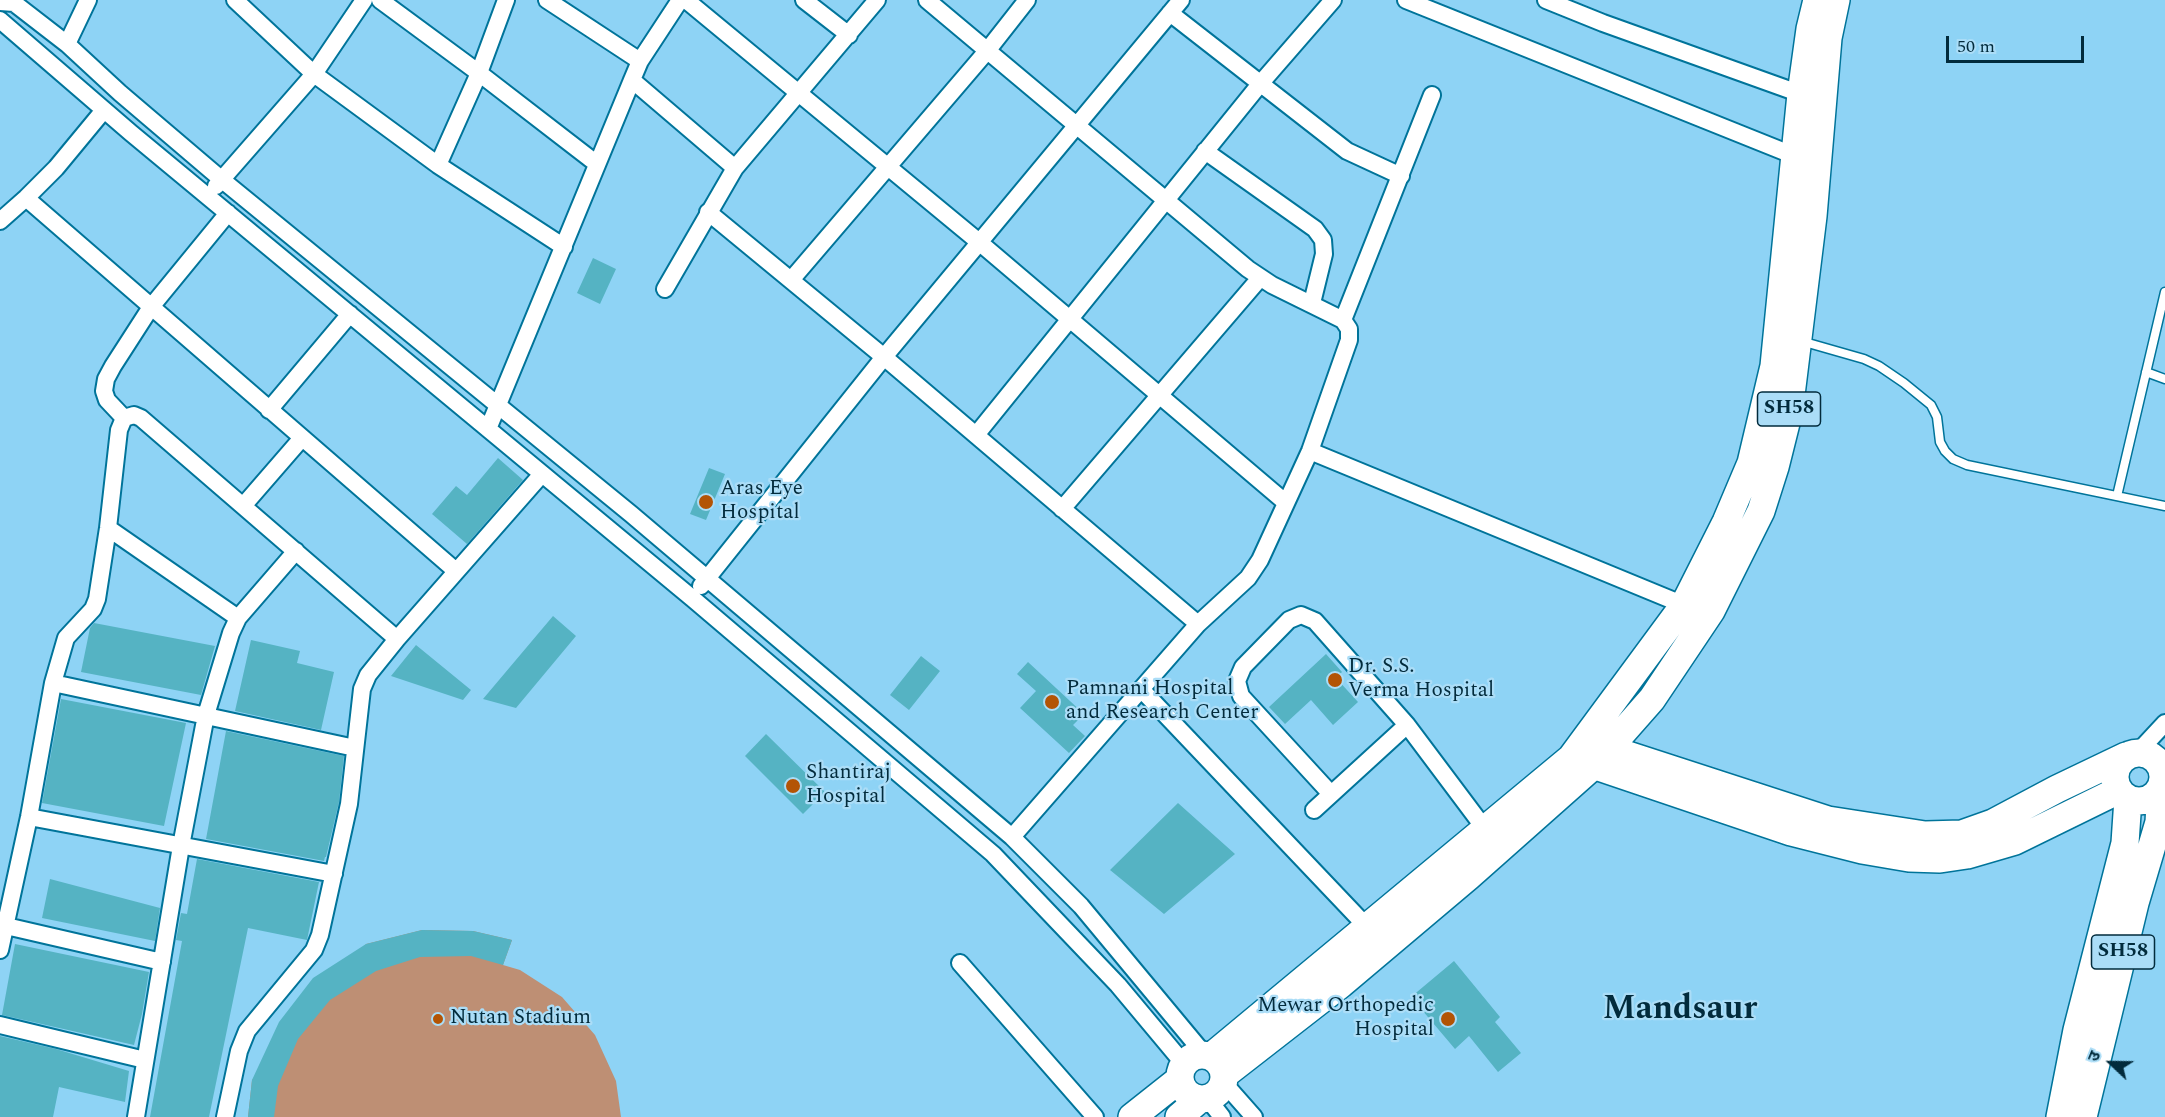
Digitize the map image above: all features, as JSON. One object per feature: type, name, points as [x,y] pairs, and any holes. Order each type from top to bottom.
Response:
[{"type":"main road","name":"SH58","points":[[1589,753],[1652,699],[1711,611],[1761,511],[1775,467],[1789,411],[1787,338],[1795,156],[1810,29],[1817,0]]},
{"type":"main road","name":"SH58","points":[[1589,753],[1684,605],[1726,522],[1751,463],[1774,366],[1787,338],[1813,216],[1828,38],[1836,0]]},
{"type":"main road","points":[[1589,753],[1828,820],[1925,835],[1962,834],[1993,823],[2057,789],[2132,754],[2150,755],[2160,763],[2163,778],[2153,797],[2141,801],[2124,794],[2015,841],[1967,855],[1940,859],[1909,858],[1862,850],[1791,832],[1589,753]]},
{"type":"main road","points":[[1179,1117],[1207,1081],[1368,928],[1485,829],[1589,753]]},
{"type":"main road","points":[[1132,1117],[1207,1081],[1341,984],[1469,876],[1589,753]]},
{"type":"main road","name":"SH58","points":[[2060,1117],[2077,1030],[2125,843],[2124,794],[2115,778],[2117,766],[2132,754]]},
{"type":"main road","name":"SH58","points":[[2084,1117],[2135,903],[2159,822],[2163,778]]},
{"type":"street","points":[[67,44],[88,0]]},
{"type":"street","points":[[235,0],[314,74],[438,165],[564,247]]},
{"type":"street","points":[[208,196],[314,74],[364,0]]},
{"type":"street","points":[[380,0],[597,164]]},
{"type":"street","points":[[438,165],[479,73],[506,0]]},
{"type":"street","points":[[547,0],[640,61]]},
{"type":"street","points":[[488,429],[640,61],[680,0]]},
{"type":"street","points":[[686,0],[979,242],[1285,502]]},
{"type":"street","points":[[804,0],[849,35]]},
{"type":"street","points":[[665,289],[735,168],[877,0]]},
{"type":"street","points":[[927,0],[1260,278],[1343,320],[1349,329],[1350,340],[1310,451],[1260,560],[1248,578],[1198,624],[1012,837]]},
{"type":"street","points":[[791,280],[987,51],[1027,0]]},
{"type":"street","points":[[692,598],[884,357],[1181,0]]},
{"type":"street","points":[[976,435],[1205,151],[1332,0]]},
{"type":"street","points":[[1406,0],[1795,156]]},
{"type":"street","points":[[1546,0],[1603,23],[1801,94]]},
{"type":"street","points":[[0,2],[14,3],[67,44],[120,93],[221,179],[631,513],[1012,837],[1081,906],[1207,1081]]},
{"type":"street","points":[[1170,13],[1347,152],[1401,176]]},
{"type":"street","points":[[0,20],[104,110],[692,598],[993,854],[1207,1081],[1254,1117]]},
{"type":"street","points":[[632,80],[735,168]]},
{"type":"street","points":[[1343,320],[1432,95]]},
{"type":"street","points":[[0,221],[56,168],[104,110]]},
{"type":"street","points":[[1205,151],[1315,229],[1323,240],[1324,254],[1312,303]]},
{"type":"street","points":[[26,198],[456,571]]},
{"type":"street","points":[[708,212],[884,357],[1198,624]]},
{"type":"street","points":[[124,418],[107,400],[104,391],[106,379],[151,307],[228,213]]},
{"type":"street","points":[[1062,509],[1260,278]]},
{"type":"street","points":[[269,410],[350,314]]},
{"type":"street","points":[[0,950],[29,817],[54,683],[66,638],[93,609],[108,528],[119,429],[124,418],[134,415],[141,418],[397,639]]},
{"type":"street","points":[[243,506],[302,438]]},
{"type":"street","points":[[1310,451],[1684,605]]},
{"type":"street","points":[[225,1117],[239,1051],[247,1031],[314,950],[320,935],[349,804],[362,689],[368,675],[542,474]]},
{"type":"street","points":[[108,528],[238,618]]},
{"type":"street","points":[[136,1117],[181,846],[206,715],[231,633],[238,618],[296,551]]},
{"type":"street","points":[[1331,794],[1241,696],[1237,681],[1243,667],[1289,620],[1301,615],[1315,621],[1407,725],[1485,829]]},
{"type":"street","points":[[54,683],[355,748]]},
{"type":"street","points":[[1141,689],[1368,928]]},
{"type":"street","points":[[2132,754],[2165,723]]},
{"type":"street","points":[[1314,810],[1407,725]]},
{"type":"street","points":[[29,817],[334,874]]},
{"type":"street","points":[[6,926],[162,962]]},
{"type":"street","points":[[960,963],[1095,1117]]},
{"type":"street","points":[[0,1025],[145,1060]]},
{"type":"lane","points":[[2117,496],[2165,292]]},
{"type":"lane","points":[[1787,338],[1864,359],[1905,383],[1931,405],[1937,417],[1940,442],[1953,459],[1967,465],[2165,506]]},
{"type":"lane","points":[[2146,372],[2165,379]]},
{"type":"shaded area","name":"Nutan Stadium","points":[[422,930],[473,931],[512,940],[503,965],[520,970],[562,997],[595,1035],[616,1081],[621,1117],[248,1117],[252,1080],[366,944]]},
{"type":"building","points":[[593,258],[616,269],[600,304],[577,293]]},
{"type":"building","points":[[498,458],[523,480],[467,544],[432,514],[456,486],[467,495]]},
{"type":"building","points":[[709,468],[725,474],[706,520],[690,514]]},
{"type":"building","points":[[553,616],[576,636],[516,708],[483,699]]},
{"type":"building","points":[[94,623],[215,646],[201,695],[81,672],[90,628]]},
{"type":"building","points":[[251,640],[300,651],[297,663],[334,672],[321,730],[235,711]]},
{"type":"building","points":[[416,645],[471,690],[463,700],[391,676]]},
{"type":"building","points":[[1326,654],[1342,672],[1336,678],[1358,702],[1333,725],[1311,700],[1285,724],[1269,707]]},
{"type":"building","points":[[921,656],[940,671],[909,710],[890,695]]},
{"type":"building","points":[[1028,662],[1084,714],[1073,725],[1085,736],[1069,753],[1020,708],[1036,691],[1017,674]]},
{"type":"building","points":[[61,699],[186,723],[164,826],[42,803]]},
{"type":"building","points":[[226,731],[344,756],[339,802],[324,861],[206,839]]},
{"type":"building","points":[[766,734],[825,792],[803,814],[745,756]]},
{"type":"building","points":[[1178,803],[1235,854],[1164,914],[1110,870]]},
{"type":"building","points":[[197,859],[319,882],[307,940],[248,928],[209,1117],[150,1117],[182,941],[176,940],[181,913],[187,914]]},
{"type":"building","points":[[50,879],[160,908],[155,941],[42,918]]},
{"type":"building","points":[[422,930],[473,931],[512,940],[503,965],[471,956],[420,957],[376,971],[330,1000],[298,1039],[278,1086],[274,1117],[248,1117],[252,1080],[279,1022],[313,978],[366,944]]},
{"type":"building","points":[[15,944],[149,972],[134,1045],[2,1015]]},
{"type":"building","points":[[1454,961],[1500,1017],[1495,1022],[1521,1053],[1498,1072],[1469,1036],[1455,1049],[1411,997]]},
{"type":"building","points":[[0,1036],[56,1049],[129,1071],[125,1102],[59,1087],[53,1117],[0,1117]]},
{"type":"place","name":"Aras Eye Hospital","points":[[706,502]]},
{"type":"place","name":"Dr. S.S. Verma Hospital","points":[[1335,680]]},
{"type":"place","name":"Pamnani Hospital and Research Center","points":[[1052,702]]},
{"type":"place","name":"Shantiraj Hospital","points":[[793,786]]},
{"type":"place","name":"Nutan Stadium","points":[[438,1019]]},
{"type":"place","name":"Mewar Orthopedic Hospital","points":[[1448,1019]]},
{"type":"district","name":"Mandsaur","points":[[1680,1012]]}]
